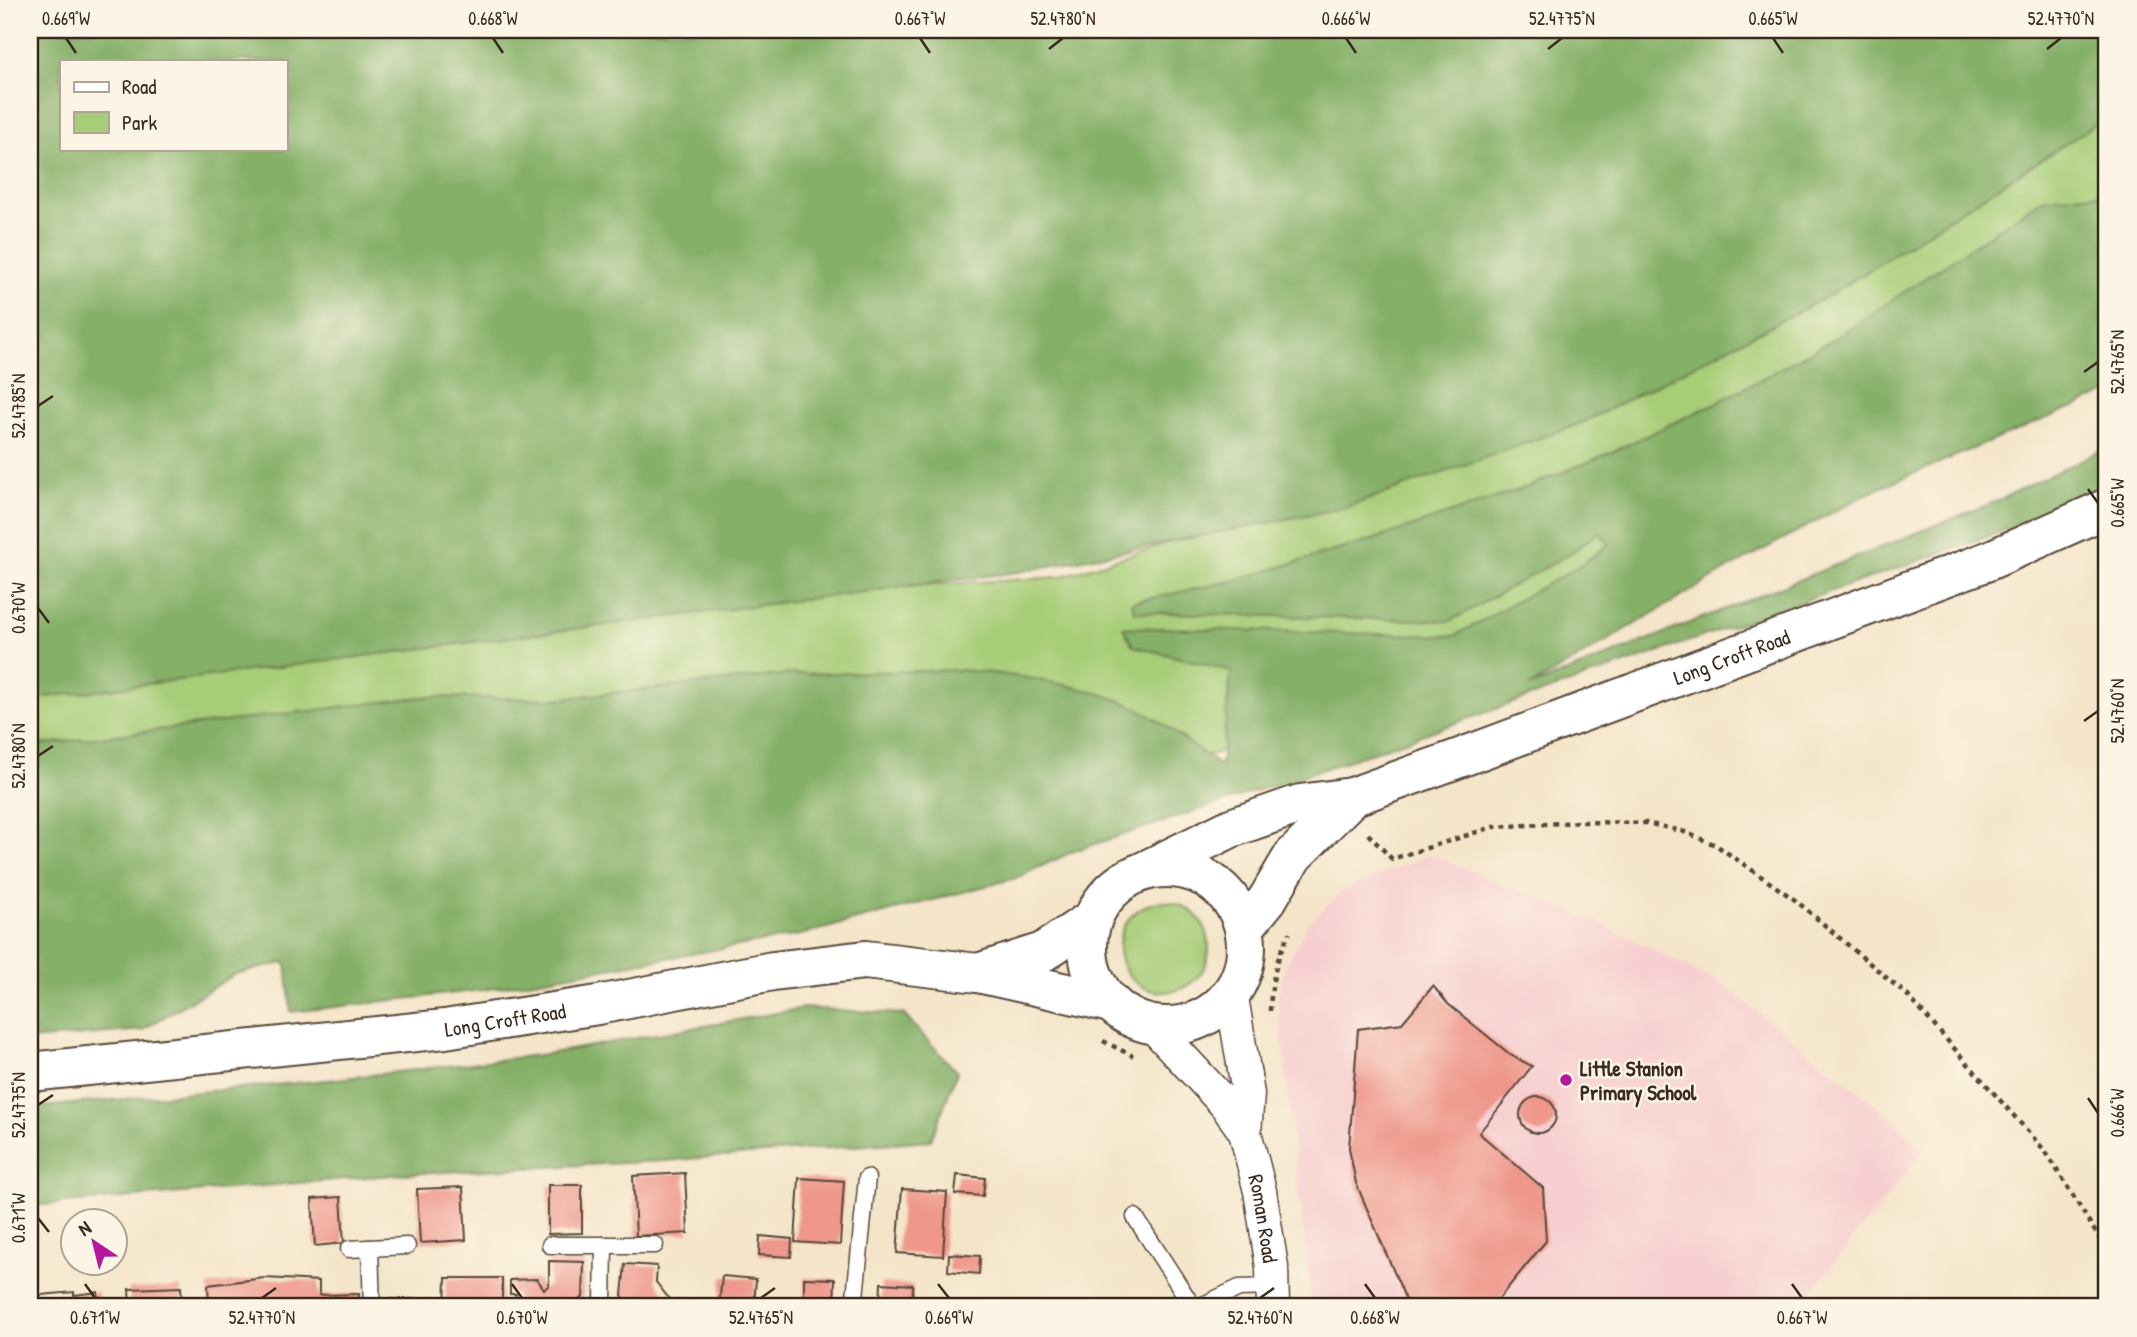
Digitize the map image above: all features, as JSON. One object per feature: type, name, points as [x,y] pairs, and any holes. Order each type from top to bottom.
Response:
[{"type":"street","name":"Long Croft Road","points":[[1146,870],[1231,828],[1300,804],[1352,797],[1988,561],[2107,508]]},
{"type":"street","name":"Long Croft Road","points":[[1244,928],[1267,900],[1293,856],[1352,797]]},
{"type":"street","points":[[1171,868],[1196,873],[1217,886],[1234,905],[1244,928],[1243,967],[1231,991],[1209,1013],[1145,1041],[1133,1018],[1111,1003],[1097,985],[1090,964],[1088,942],[1092,919],[1105,898],[1124,881],[1146,870],[1171,868]]},
{"type":"street","name":"Long Croft Road","points":[[978,973],[1043,952],[1092,919]]},
{"type":"street","name":"Long Croft Road","points":[[30,1072],[445,1030],[598,1005],[773,971],[865,960],[978,973],[1111,1003]]},
{"type":"street","name":"Roman Road","points":[[1231,991],[1248,1094],[1245,1132],[1260,1191],[1273,1297]]},
{"type":"street","name":"Roman Road","points":[[1145,1041],[1225,1104],[1245,1132]]},
{"type":"lane","points":[[854,1307],[867,1178]]},
{"type":"lane","points":[[1135,1217],[1193,1307]]},
{"type":"lane","points":[[550,1245],[655,1245]]},
{"type":"lane","points":[[603,1307],[604,1245]]},
{"type":"lane","points":[[349,1248],[407,1246]]},
{"type":"lane","points":[[370,1248],[372,1307]]},
{"type":"lane","points":[[1199,1307],[1239,1288],[1273,1297]]},
{"type":"path","points":[[1368,834],[1392,859],[1493,827],[1579,822],[1646,823],[1682,831],[1716,845],[1795,900],[1908,995],[2046,1152],[2107,1251]]},
{"type":"path","points":[[1358,844],[1378,826]]},
{"type":"path","points":[[1270,1023],[1270,990],[1277,963],[1294,927]]},
{"type":"path","points":[[1096,1038],[1145,1041]]},
{"type":"shaded area","name":"Little Stanion Primary School","points":[[1430,854],[1600,923],[1721,983],[1890,1116],[1923,1151],[1799,1307],[1312,1307],[1277,996],[1286,964],[1309,922],[1344,890]]},
{"type":"green space","points":[[30,30],[2107,30],[2107,117],[1829,296],[1582,423],[1347,507],[1018,572],[30,699]]},
{"type":"green space","points":[[2107,117],[2107,370],[1364,716],[1120,777],[30,979],[30,639],[1060,577],[1565,417]]},
{"type":"green space","points":[[2107,193],[2107,393],[1874,490],[1733,566],[1529,687],[1997,501],[2107,447],[2107,493],[2101,497],[1353,759],[1074,851],[1016,878],[800,935],[482,990],[291,1012],[286,962],[236,974],[142,1030],[30,1040],[30,746],[421,697],[555,699],[790,674],[961,670],[1056,683],[1128,704],[1156,719],[1221,766],[1231,671],[1133,646],[1123,627],[1454,636],[1579,566],[1609,544],[1599,532],[1571,553],[1450,621],[1134,612],[1132,602],[1232,581],[1375,539],[1530,486],[1614,451],[1722,400],[1831,341],[2044,198]]},
{"type":"green space","points":[[1164,902],[1181,906],[1196,915],[1205,930],[1209,947],[1205,964],[1196,979],[1181,988],[1164,992],[1147,988],[1132,979],[1123,964],[1119,947],[1123,930],[1132,915],[1147,906]]},
{"type":"green space","points":[[804,1008],[903,1014],[957,1072],[931,1140],[663,1161],[403,1174],[30,1206],[30,1108],[337,1079],[547,1054]]},
{"type":"building","points":[[1433,986],[1448,1004],[1512,1056],[1532,1066],[1479,1133],[1543,1188],[1546,1241],[1492,1307],[1409,1307],[1356,1183],[1349,1148],[1358,1029],[1402,1023]]},
{"type":"building","points":[[1538,1097],[1551,1102],[1556,1115],[1551,1128],[1538,1133],[1525,1128],[1520,1115],[1525,1102]]},
{"type":"building","points":[[685,1173],[688,1233],[636,1236],[633,1176]]},
{"type":"building","points":[[957,1175],[985,1178],[983,1196],[955,1194]]},
{"type":"building","points":[[799,1178],[844,1181],[840,1245],[795,1242]]},
{"type":"building","points":[[548,1185],[582,1185],[582,1233],[548,1234]]},
{"type":"building","points":[[463,1187],[466,1240],[420,1243],[417,1189]]},
{"type":"building","points":[[902,1189],[947,1192],[943,1256],[897,1253]]},
{"type":"building","points":[[341,1197],[344,1243],[315,1246],[312,1199]]},
{"type":"building","points":[[760,1236],[792,1239],[791,1257],[759,1255]]},
{"type":"building","points":[[949,1254],[980,1256],[979,1274],[948,1271]]},
{"type":"building","points":[[549,1261],[584,1262],[583,1297],[578,1302],[581,1304],[578,1307],[516,1307],[516,1294],[510,1294],[510,1280],[537,1279],[544,1289],[549,1285]]},
{"type":"building","points":[[625,1264],[657,1266],[656,1282],[670,1300],[689,1301],[688,1307],[629,1307],[622,1295]]},
{"type":"building","points":[[722,1276],[756,1279],[754,1307],[719,1307]]},
{"type":"building","points":[[265,1278],[319,1281],[319,1295],[359,1294],[359,1307],[209,1307],[208,1285]]},
{"type":"building","points":[[446,1278],[502,1278],[502,1307],[445,1307]]},
{"type":"building","points":[[804,1278],[835,1279],[834,1307],[790,1307],[804,1296]]},
{"type":"building","points":[[881,1283],[913,1285],[912,1303],[915,1307],[880,1307]]},
{"type":"building","points":[[181,1287],[182,1307],[130,1307],[129,1289]]},
{"type":"building","points":[[74,1292],[74,1295],[98,1292],[99,1307],[30,1307],[30,1296]]},
{"type":"building","points":[[384,1299],[432,1299],[432,1307],[384,1307]]},
{"type":"place","name":"Little Stanion Primary School","points":[[1566,1080]]}]
